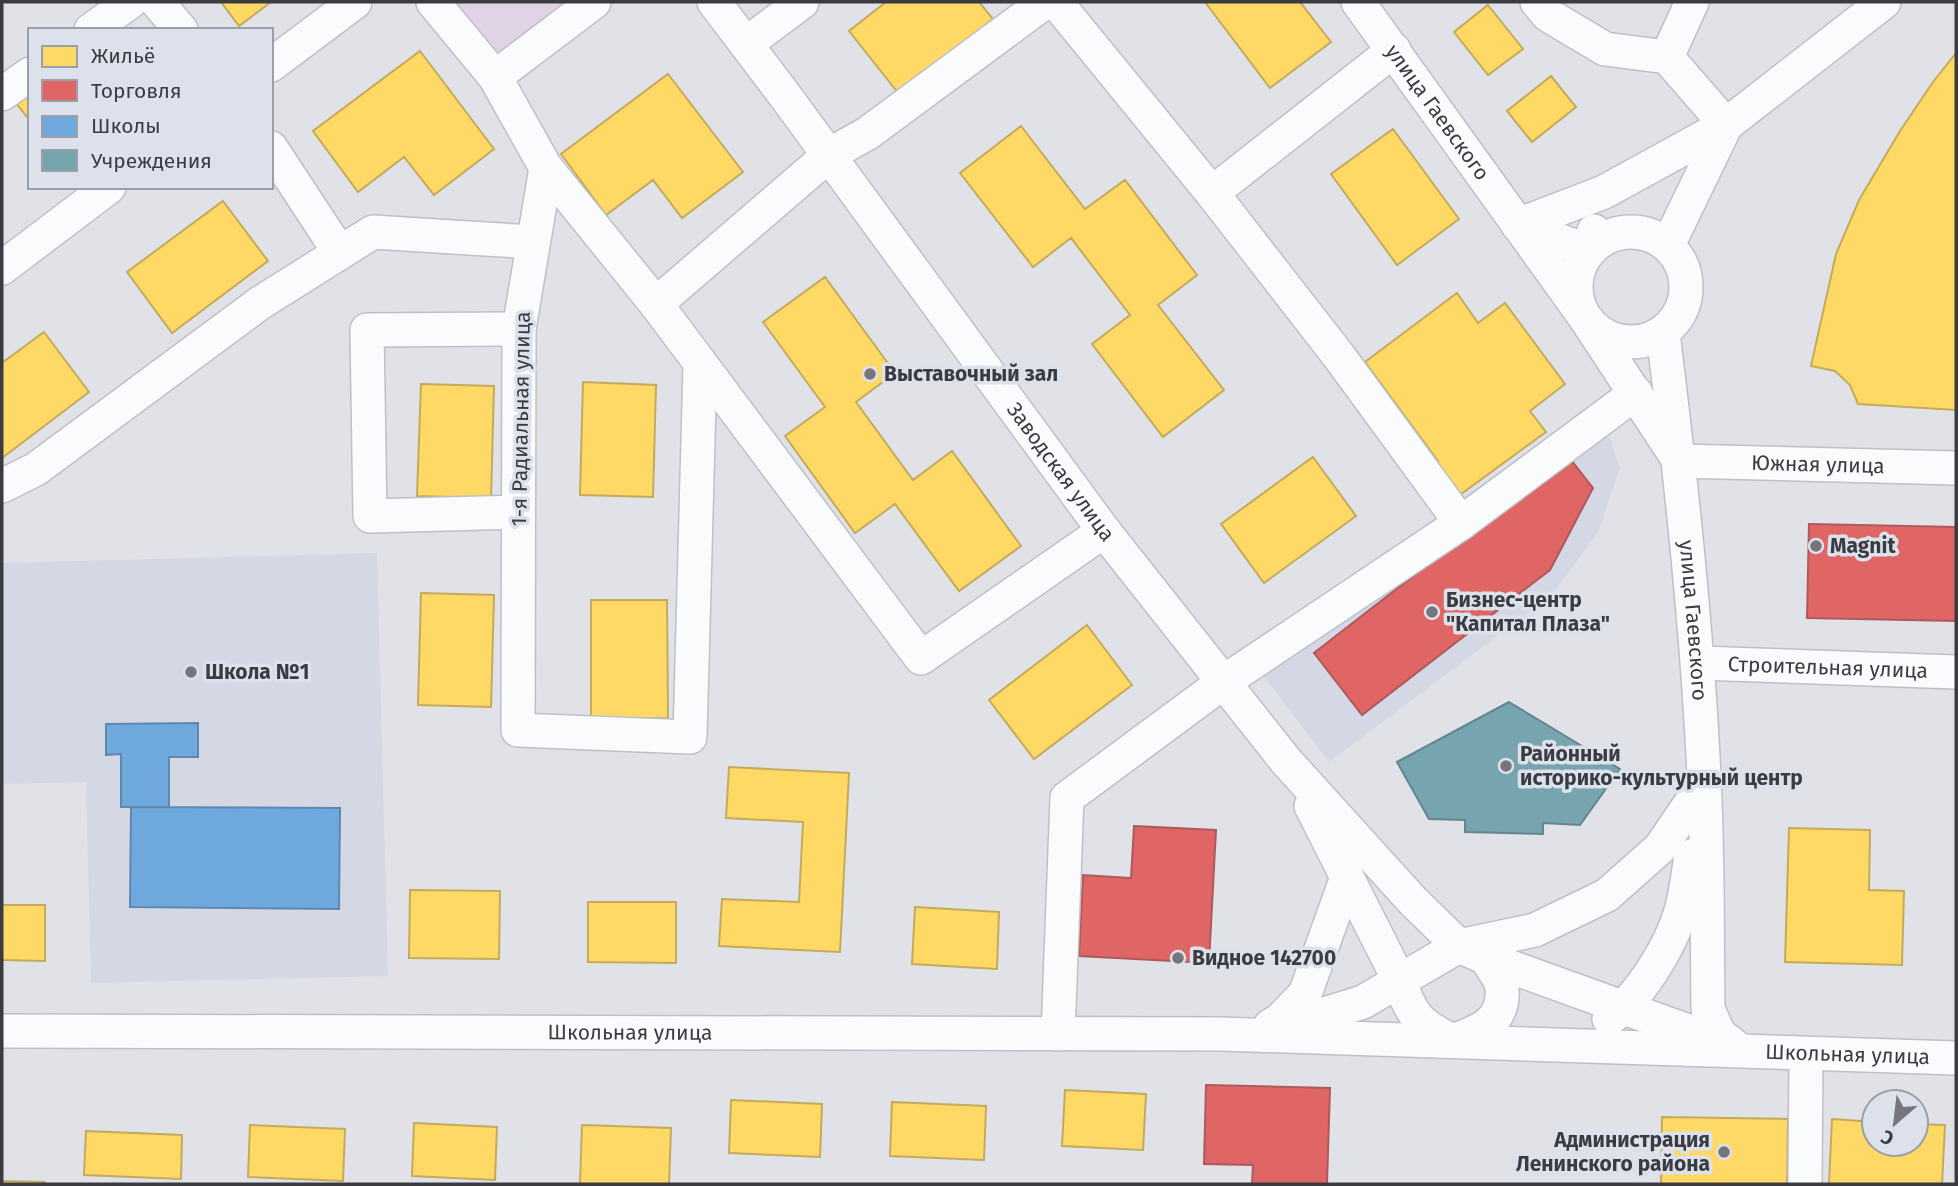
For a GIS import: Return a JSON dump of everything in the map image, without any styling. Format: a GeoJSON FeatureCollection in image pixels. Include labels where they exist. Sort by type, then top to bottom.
{"type":"FeatureCollection","features":[{"type":"Feature","properties":{"kind":"street"},"geometry":{"type":"LineString","coordinates":[[94,28],[130,2]]}},
{"type":"Feature","properties":{"kind":"street"},"geometry":{"type":"LineString","coordinates":[[158,2],[179,28]]}},
{"type":"Feature","properties":{"kind":"street"},"geometry":{"type":"LineString","coordinates":[[273,64],[355,2]]}},
{"type":"Feature","properties":{"kind":"street"},"geometry":{"type":"LineString","coordinates":[[433,2],[495,77],[546,168],[656,304],[921,658],[1104,531]]}},
{"type":"Feature","properties":{"kind":"street"},"geometry":{"type":"LineString","coordinates":[[495,77],[594,2]]}},
{"type":"Feature","properties":{"kind":"street","name":"Заводская улица"},"geometry":{"type":"LineString","coordinates":[[714,2],[1104,531],[1292,766]]}},
{"type":"Feature","properties":{"kind":"street"},"geometry":{"type":"LineString","coordinates":[[746,44],[802,2]]}},
{"type":"Feature","properties":{"kind":"street"},"geometry":{"type":"LineString","coordinates":[[656,304],[829,155],[868,133],[1045,2]]}},
{"type":"Feature","properties":{"kind":"street"},"geometry":{"type":"LineString","coordinates":[[1056,2],[1212,193],[1338,355],[1461,523]]}},
{"type":"Feature","properties":{"kind":"street","name":"улица Гаевского"},"geometry":{"type":"LineString","coordinates":[[1358,2],[1584,316],[1680,461]]}},
{"type":"Feature","properties":{"kind":"street"},"geometry":{"type":"LineString","coordinates":[[1536,2],[1548,15],[1605,49],[1667,57],[1726,125]]}},
{"type":"Feature","properties":{"kind":"street"},"geometry":{"type":"LineString","coordinates":[[1667,57],[1692,2]]}},
{"type":"Feature","properties":{"kind":"street"},"geometry":{"type":"LineString","coordinates":[[1518,225],[1604,192],[1726,125],[1884,2]]}},
{"type":"Feature","properties":{"kind":"street"},"geometry":{"type":"LineString","coordinates":[[1212,193],[1394,50]]}},
{"type":"Feature","properties":{"kind":"street"},"geometry":{"type":"LineString","coordinates":[[2,94],[28,75]]}},
{"type":"Feature","properties":{"kind":"street"},"geometry":{"type":"LineString","coordinates":[[1668,246],[1726,125]]}},
{"type":"Feature","properties":{"kind":"street"},"geometry":{"type":"LineString","coordinates":[[273,151],[340,253]]}},
{"type":"Feature","properties":{"kind":"street","name":"1-я Радиальная улица"},"geometry":{"type":"LineString","coordinates":[[546,168],[519,329],[518,730],[690,737],[700,366]]}},
{"type":"Feature","properties":{"kind":"street"},"geometry":{"type":"LineString","coordinates":[[2,268],[106,189]]}},
{"type":"Feature","properties":{"kind":"street"},"geometry":{"type":"LineString","coordinates":[[1588,251],[1602,240],[1620,233],[1644,233],[1668,246],[1681,262],[1687,286],[1683,308],[1671,326],[1663,333],[1636,343],[1599,332],[1584,316],[1576,292],[1579,268],[1588,251],[1604,192]]}},
{"type":"Feature","properties":{"kind":"street"},"geometry":{"type":"LineString","coordinates":[[1518,225],[1588,251]]}},
{"type":"Feature","properties":{"kind":"street"},"geometry":{"type":"LineString","coordinates":[[2,486],[36,469],[260,303],[373,232],[533,243]]}},
{"type":"Feature","properties":{"kind":"street"},"geometry":{"type":"LineString","coordinates":[[519,329],[367,330],[370,516],[519,512]]}},
{"type":"Feature","properties":{"kind":"street","name":"улица Гаевского"},"geometry":{"type":"LineString","coordinates":[[1663,333],[1680,461],[1698,663],[1704,782]]}},
{"type":"Feature","properties":{"kind":"street"},"geometry":{"type":"LineString","coordinates":[[1058,1034],[1067,798],[1225,681],[1461,523],[1636,393]]}},
{"type":"Feature","properties":{"kind":"street","name":"Южная улица"},"geometry":{"type":"LineString","coordinates":[[1680,461],[1956,468]]}},
{"type":"Feature","properties":{"kind":"street","name":"Строительная улица"},"geometry":{"type":"LineString","coordinates":[[1698,663],[1956,672]]}},
{"type":"Feature","properties":{"kind":"street"},"geometry":{"type":"LineString","coordinates":[[1292,766],[1412,900],[1472,952],[1502,986],[1499,1014],[1481,1031],[1453,1041],[1427,1028],[1409,1007],[1400,982],[1292,766]]}},
{"type":"Feature","properties":{"kind":"street"},"geometry":{"type":"LineString","coordinates":[[1258,1035],[1363,1002],[1400,982],[1415,969],[1535,930],[1607,895],[1660,848],[1704,782]]}},
{"type":"Feature","properties":{"kind":"street"},"geometry":{"type":"LineString","coordinates":[[1570,1046],[1625,1008],[1655,968],[1681,912],[1704,782]]}},
{"type":"Feature","properties":{"kind":"street"},"geometry":{"type":"LineString","coordinates":[[1704,782],[1708,1009],[1719,1034],[1739,1050]]}},
{"type":"Feature","properties":{"kind":"street"},"geometry":{"type":"LineString","coordinates":[[1258,1035],[1280,1020],[1305,994],[1347,877]]}},
{"type":"Feature","properties":{"kind":"street"},"geometry":{"type":"LineString","coordinates":[[1472,952],[1739,1050]]}},
{"type":"Feature","properties":{"kind":"street","name":"Школьная улица"},"geometry":{"type":"LineString","coordinates":[[2,1031],[1258,1035],[1956,1058]]}},
{"type":"Feature","properties":{"kind":"street"},"geometry":{"type":"LineString","coordinates":[[1805,1184],[1806,1054]]}},
{"type":"Feature","properties":{"kind":"shaded area"},"geometry":{"type":"Polygon","coordinates":[[[455,2],[568,2],[497,57],[455,2]]]}},
{"type":"Feature","properties":{"kind":"shaded area"},"geometry":{"type":"Polygon","coordinates":[[[1597,402],[1620,468],[1598,532],[1553,594],[1329,762],[1246,653],[1597,402]]]}},
{"type":"Feature","properties":{"kind":"shaded area","name":"Школа №1"},"geometry":{"type":"Polygon","coordinates":[[[377,553],[388,976],[91,983],[86,782],[2,784],[2,563],[377,553]]]}},
{"type":"Feature","properties":{"kind":"building: Жильё"},"geometry":{"type":"Polygon","coordinates":[[[221,2],[271,2],[239,26],[221,2]]]}},
{"type":"Feature","properties":{"kind":"building: Жильё"},"geometry":{"type":"Polygon","coordinates":[[[886,2],[979,2],[993,19],[899,94],[849,31],[886,2]]]}},
{"type":"Feature","properties":{"kind":"building: Жильё"},"geometry":{"type":"Polygon","coordinates":[[[1205,2],[1300,2],[1331,42],[1270,88],[1205,2]]]}},
{"type":"Feature","properties":{"kind":"building: Жильё"},"geometry":{"type":"Polygon","coordinates":[[[1488,5],[1523,49],[1488,75],[1454,32],[1488,5]]]}},
{"type":"Feature","properties":{"kind":"building: Жильё"},"geometry":{"type":"Polygon","coordinates":[[[420,51],[494,149],[434,195],[404,157],[358,192],[313,131],[420,51]]]}},
{"type":"Feature","properties":{"kind":"building: Жильё"},"geometry":{"type":"Polygon","coordinates":[[[1956,53],[1956,410],[1858,404],[1850,385],[1835,371],[1811,366],[1836,254],[1859,200],[1900,131],[1956,53]]]}},
{"type":"Feature","properties":{"kind":"building: Жильё"},"geometry":{"type":"Polygon","coordinates":[[[668,74],[743,172],[682,218],[653,180],[606,215],[561,154],[668,74]]]}},
{"type":"Feature","properties":{"kind":"building: Жильё"},"geometry":{"type":"Polygon","coordinates":[[[1551,76],[1576,107],[1532,142],[1507,111],[1551,76]]]}},
{"type":"Feature","properties":{"kind":"building: Жильё"},"geometry":{"type":"Polygon","coordinates":[[[28,88],[28,118],[13,99],[28,88]]]}},
{"type":"Feature","properties":{"kind":"building: Жильё"},"geometry":{"type":"Polygon","coordinates":[[[1021,126],[1085,209],[1125,180],[1197,275],[1158,305],[1224,390],[1163,437],[1092,344],[1130,315],[1071,238],[1033,267],[960,173],[1021,126]]]}},
{"type":"Feature","properties":{"kind":"building: Жильё"},"geometry":{"type":"Polygon","coordinates":[[[1393,129],[1459,219],[1397,265],[1331,174],[1393,129]]]}},
{"type":"Feature","properties":{"kind":"building: Жильё"},"geometry":{"type":"Polygon","coordinates":[[[223,201],[268,261],[172,333],[127,272],[223,201]]]}},
{"type":"Feature","properties":{"kind":"building: Жильё"},"geometry":{"type":"Polygon","coordinates":[[[825,277],[895,373],[856,402],[913,480],[952,451],[1021,546],[959,591],[895,504],[855,533],[785,436],[825,407],[763,322],[825,277]]]}},
{"type":"Feature","properties":{"kind":"building: Жильё"},"geometry":{"type":"Polygon","coordinates":[[[1457,293],[1478,323],[1505,303],[1565,384],[1530,411],[1546,432],[1457,497],[1433,465],[1438,461],[1365,362],[1457,293]]]}},
{"type":"Feature","properties":{"kind":"building: Жильё"},"geometry":{"type":"Polygon","coordinates":[[[44,332],[89,392],[2,458],[2,363],[44,332]]]}},
{"type":"Feature","properties":{"kind":"building: Жильё"},"geometry":{"type":"Polygon","coordinates":[[[583,382],[656,385],[653,497],[580,495],[583,382]]]}},
{"type":"Feature","properties":{"kind":"building: Жильё"},"geometry":{"type":"Polygon","coordinates":[[[421,384],[494,386],[491,498],[417,496],[421,384]]]}},
{"type":"Feature","properties":{"kind":"building: Жильё"},"geometry":{"type":"Polygon","coordinates":[[[1313,457],[1356,516],[1264,583],[1221,524],[1313,457]]]}},
{"type":"Feature","properties":{"kind":"building: Жильё"},"geometry":{"type":"Polygon","coordinates":[[[421,593],[494,595],[491,707],[418,705],[421,593]]]}},
{"type":"Feature","properties":{"kind":"building: Жильё"},"geometry":{"type":"Polygon","coordinates":[[[591,600],[667,600],[668,718],[591,719],[591,600]]]}},
{"type":"Feature","properties":{"kind":"building: Жильё"},"geometry":{"type":"Polygon","coordinates":[[[1087,625],[1132,685],[1034,759],[989,700],[1087,625]]]}},
{"type":"Feature","properties":{"kind":"building: Жильё"},"geometry":{"type":"Polygon","coordinates":[[[729,767],[849,773],[840,952],[719,946],[722,899],[799,902],[803,822],[726,818],[729,767]]]}},
{"type":"Feature","properties":{"kind":"building: Жильё"},"geometry":{"type":"Polygon","coordinates":[[[1789,828],[1870,830],[1869,890],[1904,891],[1902,965],[1785,962],[1789,828]]]}},
{"type":"Feature","properties":{"kind":"building: Жильё"},"geometry":{"type":"Polygon","coordinates":[[[410,890],[500,891],[499,959],[409,958],[410,890]]]}},
{"type":"Feature","properties":{"kind":"building: Жильё"},"geometry":{"type":"Polygon","coordinates":[[[588,902],[676,902],[676,963],[588,962],[588,902]]]}},
{"type":"Feature","properties":{"kind":"building: Жильё"},"geometry":{"type":"Polygon","coordinates":[[[2,905],[45,905],[45,961],[2,960],[2,905]]]}},
{"type":"Feature","properties":{"kind":"building: Жильё"},"geometry":{"type":"Polygon","coordinates":[[[915,907],[999,912],[997,969],[912,964],[915,907]]]}},
{"type":"Feature","properties":{"kind":"building: Жильё"},"geometry":{"type":"Polygon","coordinates":[[[1065,1090],[1146,1094],[1143,1150],[1062,1146],[1065,1090]]]}},
{"type":"Feature","properties":{"kind":"building: Жильё"},"geometry":{"type":"Polygon","coordinates":[[[731,1100],[822,1104],[820,1157],[729,1153],[731,1100]]]}},
{"type":"Feature","properties":{"kind":"building: Жильё"},"geometry":{"type":"Polygon","coordinates":[[[892,1102],[986,1106],[984,1160],[890,1156],[892,1102]]]}},
{"type":"Feature","properties":{"kind":"building: Жильё","name":"Администрация Ленинского района"},"geometry":{"type":"Polygon","coordinates":[[[1662,1117],[1788,1119],[1787,1184],[1661,1184],[1662,1117]]]}},
{"type":"Feature","properties":{"kind":"building: Жильё"},"geometry":{"type":"Polygon","coordinates":[[[1832,1119],[1860,1121],[1860,1158],[1930,1158],[1930,1124],[1945,1125],[1942,1184],[1829,1184],[1832,1119]]]}},
{"type":"Feature","properties":{"kind":"building: Жильё"},"geometry":{"type":"Polygon","coordinates":[[[414,1123],[497,1127],[495,1180],[412,1176],[414,1123]]]}},
{"type":"Feature","properties":{"kind":"building: Жильё"},"geometry":{"type":"Polygon","coordinates":[[[250,1125],[345,1129],[343,1181],[248,1177],[250,1125]]]}},
{"type":"Feature","properties":{"kind":"building: Жильё"},"geometry":{"type":"Polygon","coordinates":[[[582,1125],[671,1128],[669,1184],[580,1184],[582,1125]]]}},
{"type":"Feature","properties":{"kind":"building: Жильё"},"geometry":{"type":"Polygon","coordinates":[[[86,1131],[182,1135],[181,1179],[84,1175],[86,1131]]]}},
{"type":"Feature","properties":{"kind":"building: Жильё"},"geometry":{"type":"Polygon","coordinates":[[[2,1181],[45,1182],[45,1184],[2,1184],[2,1181]]]}},
{"type":"Feature","properties":{"kind":"building: Торговля","name":"Бизнес-центр \"Капитал Плаза\""},"geometry":{"type":"Polygon","coordinates":[[[1568,456],[1593,488],[1550,570],[1362,715],[1314,653],[1568,456]]]}},
{"type":"Feature","properties":{"kind":"building: Торговля"},"geometry":{"type":"Polygon","coordinates":[[[1809,524],[1956,527],[1956,621],[1807,618],[1809,524]]]}},
{"type":"Feature","properties":{"kind":"building: Торговля"},"geometry":{"type":"Polygon","coordinates":[[[1134,826],[1216,830],[1209,963],[1079,956],[1083,875],[1131,878],[1134,826]]]}},
{"type":"Feature","properties":{"kind":"building: Торговля"},"geometry":{"type":"Polygon","coordinates":[[[1206,1085],[1330,1088],[1327,1184],[1252,1184],[1253,1165],[1204,1164],[1206,1085]]]}},
{"type":"Feature","properties":{"kind":"building: Школы"},"geometry":{"type":"Polygon","coordinates":[[[198,723],[198,757],[169,757],[169,807],[121,807],[121,754],[106,755],[106,724],[198,723]]]}},
{"type":"Feature","properties":{"kind":"building: Школы"},"geometry":{"type":"Polygon","coordinates":[[[131,807],[340,808],[339,909],[130,907],[131,807]]]}},
{"type":"Feature","properties":{"kind":"building: Учреждения","name":"Районный историко-культурный центр"},"geometry":{"type":"Polygon","coordinates":[[[1509,702],[1620,769],[1580,825],[1543,823],[1543,834],[1465,832],[1465,820],[1429,819],[1397,762],[1509,702]]]}},
{"type":"Feature","properties":{"kind":"place","name":"Выставочный зал"},"geometry":{"type":"Point","coordinates":[870,374]}},
{"type":"Feature","properties":{"kind":"place","name":"Magnit"},"geometry":{"type":"Point","coordinates":[1816,546]}},
{"type":"Feature","properties":{"kind":"place","name":"Бизнес-центр \"Капитал Плаза\""},"geometry":{"type":"Point","coordinates":[1432,612]}},
{"type":"Feature","properties":{"kind":"place","name":"Школа №1"},"geometry":{"type":"Point","coordinates":[191,672]}},
{"type":"Feature","properties":{"kind":"place","name":"Районный историко-культурный центр"},"geometry":{"type":"Point","coordinates":[1506,766]}},
{"type":"Feature","properties":{"kind":"place","name":"Видное 142700"},"geometry":{"type":"Point","coordinates":[1178,958]}},
{"type":"Feature","properties":{"kind":"place","name":"Администрация Ленинского района"},"geometry":{"type":"Point","coordinates":[1724,1152]}}]}
